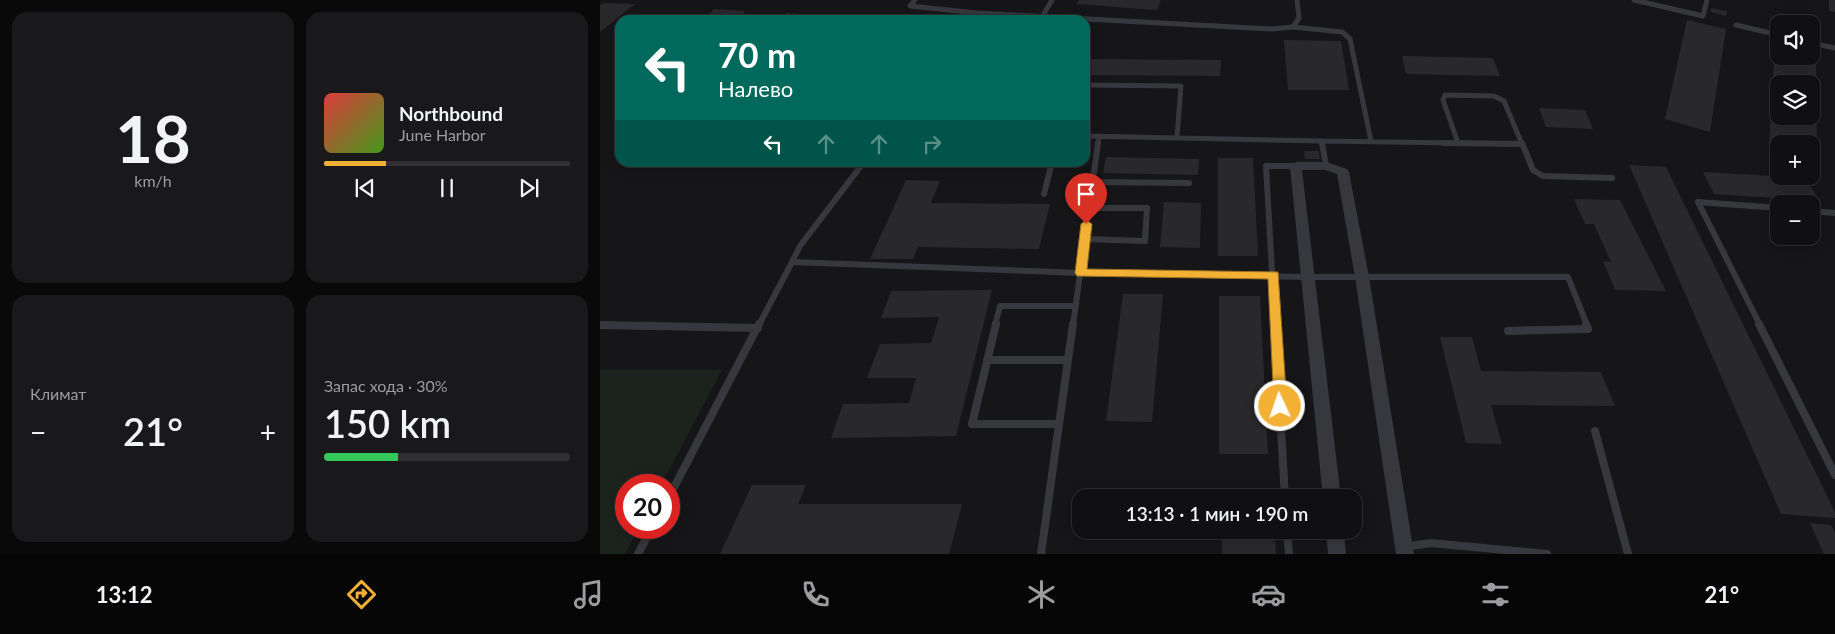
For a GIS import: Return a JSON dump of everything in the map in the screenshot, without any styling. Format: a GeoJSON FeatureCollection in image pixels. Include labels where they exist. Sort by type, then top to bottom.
{"type":"FeatureCollection","features":[{"type":"Feature","properties":{"kind":"street"},"geometry":{"type":"LineString","coordinates":[[1331,489],[1296,166],[1326,166],[1343,172],[1362,277],[1404,551]]}},
{"type":"Feature","properties":{"kind":"street"},"geometry":{"type":"LineString","coordinates":[[1336,539],[1338,554]]}},
{"type":"Feature","properties":{"kind":"lane"},"geometry":{"type":"LineString","coordinates":[[915,0],[910,6],[999,15]]}},
{"type":"Feature","properties":{"kind":"lane"},"geometry":{"type":"LineString","coordinates":[[1043,15],[1052,0]]}},
{"type":"Feature","properties":{"kind":"lane"},"geometry":{"type":"LineString","coordinates":[[1293,28],[1299,18],[1297,0]]}},
{"type":"Feature","properties":{"kind":"lane"},"geometry":{"type":"LineString","coordinates":[[1634,0],[1703,16],[1707,0]]}},
{"type":"Feature","properties":{"kind":"lane"},"geometry":{"type":"LineString","coordinates":[[1090,20],[1248,28],[1293,28],[1342,32],[1350,39],[1371,141]]}},
{"type":"Feature","properties":{"kind":"lane"},"geometry":{"type":"LineString","coordinates":[[1736,25],[1770,33]]}},
{"type":"Feature","properties":{"kind":"lane"},"geometry":{"type":"LineString","coordinates":[[1820,44],[1835,48]]}},
{"type":"Feature","properties":{"kind":"lane"},"geometry":{"type":"LineString","coordinates":[[1090,85],[1181,86],[1177,137]]}},
{"type":"Feature","properties":{"kind":"lane"},"geometry":{"type":"LineString","coordinates":[[1458,142],[1443,100],[1445,95],[1494,96],[1504,101],[1533,170],[1543,176],[1612,178]]}},
{"type":"Feature","properties":{"kind":"lane"},"geometry":{"type":"LineString","coordinates":[[1090,136],[1522,144]]}},
{"type":"Feature","properties":{"kind":"lane"},"geometry":{"type":"LineString","coordinates":[[1041,554],[1099,136]]}},
{"type":"Feature","properties":{"kind":"lane"},"geometry":{"type":"LineString","coordinates":[[1322,141],[1326,166]]}},
{"type":"Feature","properties":{"kind":"lane"},"geometry":{"type":"LineString","coordinates":[[1285,489],[1274,275],[1266,166],[1296,166]]}},
{"type":"Feature","properties":{"kind":"lane"},"geometry":{"type":"LineString","coordinates":[[680,475],[800,246],[860,167]]}},
{"type":"Feature","properties":{"kind":"lane"},"geometry":{"type":"LineString","coordinates":[[1044,194],[1051,167]]}},
{"type":"Feature","properties":{"kind":"lane"},"geometry":{"type":"LineString","coordinates":[[1093,182],[1189,183]]}},
{"type":"Feature","properties":{"kind":"lane"},"geometry":{"type":"LineString","coordinates":[[1770,207],[1698,202],[1835,475]]}},
{"type":"Feature","properties":{"kind":"lane"},"geometry":{"type":"LineString","coordinates":[[1084,240],[1145,241],[1148,208],[1089,208]]}},
{"type":"Feature","properties":{"kind":"lane"},"geometry":{"type":"LineString","coordinates":[[1820,212],[1835,213]]}},
{"type":"Feature","properties":{"kind":"lane"},"geometry":{"type":"LineString","coordinates":[[792,262],[1081,273],[1309,277],[1568,277],[1588,330],[1508,331]]}},
{"type":"Feature","properties":{"kind":"lane"},"geometry":{"type":"LineString","coordinates":[[1058,424],[972,424],[1000,306],[1076,306]]}},
{"type":"Feature","properties":{"kind":"lane"},"geometry":{"type":"LineString","coordinates":[[600,325],[758,328]]}},
{"type":"Feature","properties":{"kind":"lane"},"geometry":{"type":"LineString","coordinates":[[987,360],[1068,360]]}},
{"type":"Feature","properties":{"kind":"lane"},"geometry":{"type":"LineString","coordinates":[[1595,431],[1628,554]]}},
{"type":"Feature","properties":{"kind":"lane"},"geometry":{"type":"LineString","coordinates":[[638,554],[646,539]]}},
{"type":"Feature","properties":{"kind":"lane"},"geometry":{"type":"LineString","coordinates":[[1288,539],[1289,554]]}},
{"type":"Feature","properties":{"kind":"lane"},"geometry":{"type":"LineString","coordinates":[[1404,551],[1432,543],[1548,554]]}},
{"type":"Feature","properties":{"kind":"shaded area"},"geometry":{"type":"Polygon","coordinates":[[[600,370],[722,370],[667,474],[615,474],[615,539],[633,539],[625,554],[600,554],[600,370]]]}},
{"type":"Feature","properties":{"kind":"building"},"geometry":{"type":"Polygon","coordinates":[[[1079,0],[1161,0],[1157,10],[1076,4],[1079,0]]]}},
{"type":"Feature","properties":{"kind":"building"},"geometry":{"type":"Polygon","coordinates":[[[1829,0],[1835,0],[1835,12],[1829,11],[1829,0]]]}},
{"type":"Feature","properties":{"kind":"building"},"geometry":{"type":"Polygon","coordinates":[[[604,3],[635,4],[621,15],[615,15],[615,20],[600,32],[600,5],[604,3]]]}},
{"type":"Feature","properties":{"kind":"building"},"geometry":{"type":"Polygon","coordinates":[[[1711,8],[1727,11],[1726,16],[1711,12],[1711,8]]]}},
{"type":"Feature","properties":{"kind":"building"},"geometry":{"type":"Polygon","coordinates":[[[714,9],[746,11],[742,15],[707,15],[714,9]]]}},
{"type":"Feature","properties":{"kind":"building"},"geometry":{"type":"Polygon","coordinates":[[[786,13],[818,15],[784,15],[786,13]]]}},
{"type":"Feature","properties":{"kind":"building"},"geometry":{"type":"Polygon","coordinates":[[[1687,20],[1726,29],[1710,132],[1665,119],[1687,20]]]}},
{"type":"Feature","properties":{"kind":"building"},"geometry":{"type":"Polygon","coordinates":[[[1284,40],[1341,41],[1349,90],[1288,90],[1284,40]]]}},
{"type":"Feature","properties":{"kind":"building"},"geometry":{"type":"Polygon","coordinates":[[[1402,56],[1493,58],[1500,76],[1406,74],[1402,56]]]}},
{"type":"Feature","properties":{"kind":"building"},"geometry":{"type":"Polygon","coordinates":[[[1090,59],[1221,60],[1220,76],[1090,75],[1090,59]]]}},
{"type":"Feature","properties":{"kind":"building"},"geometry":{"type":"Polygon","coordinates":[[[1774,65],[1816,65],[1816,75],[1773,75],[1774,65]]]}},
{"type":"Feature","properties":{"kind":"building"},"geometry":{"type":"Polygon","coordinates":[[[1539,108],[1585,110],[1593,129],[1546,127],[1539,108]]]}},
{"type":"Feature","properties":{"kind":"building"},"geometry":{"type":"Polygon","coordinates":[[[1770,125],[1817,125],[1817,135],[1770,135],[1769,146],[1770,125]]]}},
{"type":"Feature","properties":{"kind":"building"},"geometry":{"type":"Polygon","coordinates":[[[1304,151],[1319,151],[1320,159],[1305,159],[1304,151]]]}},
{"type":"Feature","properties":{"kind":"building"},"geometry":{"type":"Polygon","coordinates":[[[1106,157],[1199,159],[1198,175],[1103,173],[1106,157]]]}},
{"type":"Feature","properties":{"kind":"building"},"geometry":{"type":"Polygon","coordinates":[[[1218,158],[1253,158],[1258,256],[1218,256],[1218,158]]]}},
{"type":"Feature","properties":{"kind":"building"},"geometry":{"type":"Polygon","coordinates":[[[1629,165],[1666,167],[1835,512],[1835,518],[1781,514],[1629,165]]]}},
{"type":"Feature","properties":{"kind":"building"},"geometry":{"type":"Polygon","coordinates":[[[1703,172],[1770,176],[1770,185],[1810,185],[1816,195],[1770,195],[1770,198],[1714,194],[1703,172]]]}},
{"type":"Feature","properties":{"kind":"building"},"geometry":{"type":"Polygon","coordinates":[[[906,180],[940,181],[931,203],[1050,204],[1039,249],[918,247],[913,259],[870,259],[906,180]]]}},
{"type":"Feature","properties":{"kind":"building"},"geometry":{"type":"Polygon","coordinates":[[[1574,199],[1620,200],[1666,291],[1615,290],[1603,261],[1611,262],[1594,224],[1585,224],[1574,199]]]}},
{"type":"Feature","properties":{"kind":"building"},"geometry":{"type":"Polygon","coordinates":[[[1164,202],[1201,203],[1200,248],[1160,247],[1164,202]]]}},
{"type":"Feature","properties":{"kind":"building"},"geometry":{"type":"Polygon","coordinates":[[[992,290],[956,436],[831,438],[843,404],[909,403],[916,378],[867,378],[880,344],[931,343],[939,317],[881,318],[891,291],[992,290]]]}},
{"type":"Feature","properties":{"kind":"building"},"geometry":{"type":"Polygon","coordinates":[[[1123,294],[1163,294],[1152,422],[1106,421],[1123,294]]]}},
{"type":"Feature","properties":{"kind":"building"},"geometry":{"type":"Polygon","coordinates":[[[1219,296],[1260,296],[1268,454],[1219,454],[1219,296]]]}},
{"type":"Feature","properties":{"kind":"building"},"geometry":{"type":"Polygon","coordinates":[[[1440,337],[1472,337],[1481,371],[1601,372],[1615,406],[1491,405],[1502,444],[1466,443],[1440,337]]]}},
{"type":"Feature","properties":{"kind":"building"},"geometry":{"type":"Polygon","coordinates":[[[752,485],[806,485],[798,504],[962,504],[949,554],[720,554],[752,485]]]}},
{"type":"Feature","properties":{"kind":"building"},"geometry":{"type":"Polygon","coordinates":[[[1810,523],[1831,525],[1835,533],[1835,554],[1824,554],[1810,523]]]}},
{"type":"Feature","properties":{"kind":"building"},"geometry":{"type":"Polygon","coordinates":[[[1222,539],[1275,539],[1276,554],[1222,554],[1222,539]]]}},
{"type":"Feature","properties":{"kind":"route"},"geometry":{"type":"LineString","coordinates":[[1086,224],[1081,273],[1274,275],[1280,406]]}}]}
